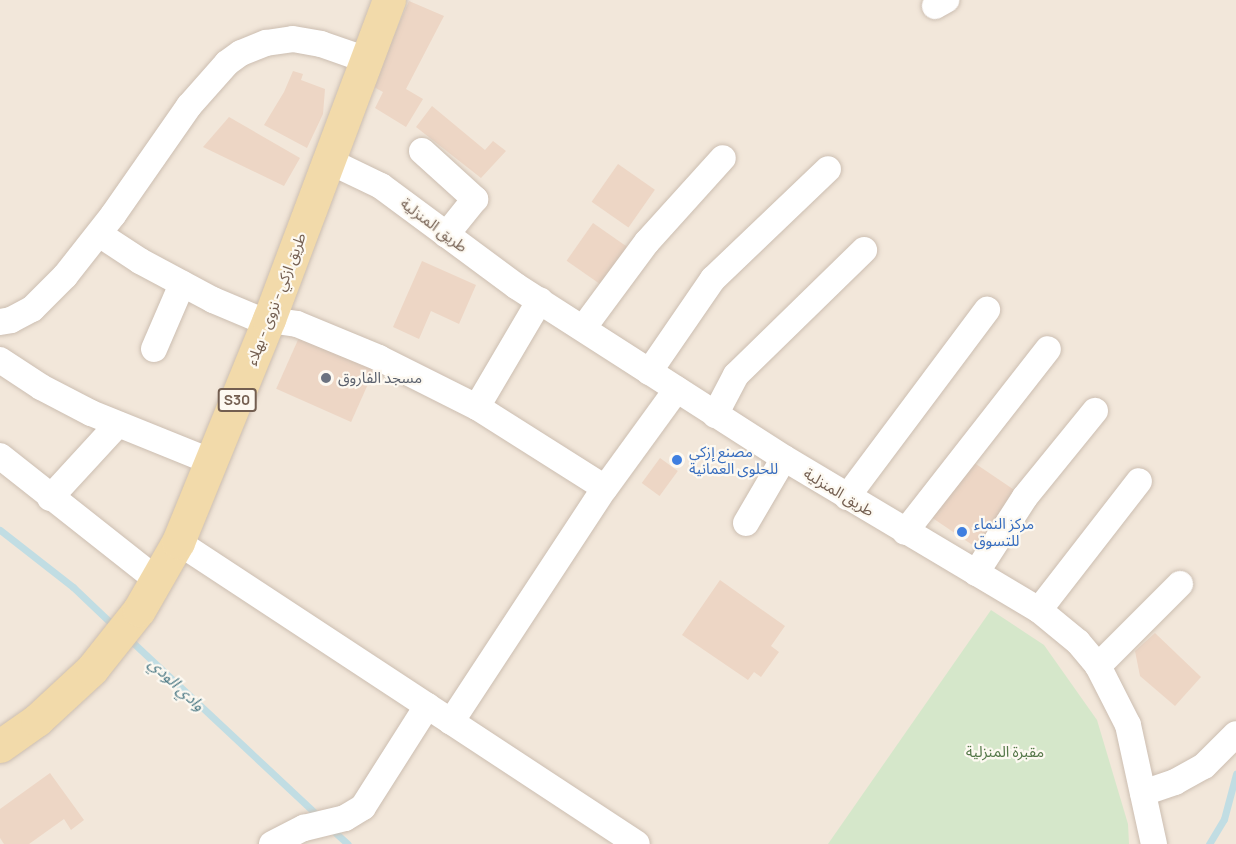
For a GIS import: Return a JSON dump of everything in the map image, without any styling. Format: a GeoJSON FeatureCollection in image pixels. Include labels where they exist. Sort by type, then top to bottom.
{"type":"FeatureCollection","features":[{"type":"Feature","properties":{"kind":"main road","name":"طريق ازكي - نزوى - بهلاء"},"geometry":{"type":"LineString","coordinates":[[0,746],[37,720],[92,669],[140,610],[178,542],[269,320],[389,0]]}},
{"type":"Feature","properties":{"kind":"street"},"geometry":{"type":"LineString","coordinates":[[0,322],[22,316],[42,301],[99,234],[189,106],[227,63],[241,53],[266,43],[293,39],[321,44],[367,60]]}},
{"type":"Feature","properties":{"kind":"street"},"geometry":{"type":"LineString","coordinates":[[422,151],[475,199],[446,235]]}},
{"type":"Feature","properties":{"kind":"street"},"geometry":{"type":"LineString","coordinates":[[584,327],[647,242],[723,158]]}},
{"type":"Feature","properties":{"kind":"street","name":"طريق المنزلية"},"geometry":{"type":"LineString","coordinates":[[329,161],[381,186],[446,235],[540,300],[715,415],[905,532],[1039,610],[1078,642],[1098,666],[1128,725],[1154,844]]}},
{"type":"Feature","properties":{"kind":"street"},"geometry":{"type":"LineString","coordinates":[[650,372],[713,279],[828,169]]}},
{"type":"Feature","properties":{"kind":"street"},"geometry":{"type":"LineString","coordinates":[[99,234],[182,284],[243,314],[269,320],[291,321],[369,354],[477,407],[605,488]]}},
{"type":"Feature","properties":{"kind":"street"},"geometry":{"type":"LineString","coordinates":[[715,415],[736,375],[864,250]]}},
{"type":"Feature","properties":{"kind":"street"},"geometry":{"type":"LineString","coordinates":[[154,349],[182,284]]}},
{"type":"Feature","properties":{"kind":"street"},"geometry":{"type":"LineString","coordinates":[[477,407],[540,300]]}},
{"type":"Feature","properties":{"kind":"street"},"geometry":{"type":"LineString","coordinates":[[847,497],[987,310]]}},
{"type":"Feature","properties":{"kind":"street"},"geometry":{"type":"LineString","coordinates":[[905,532],[1048,349]]}},
{"type":"Feature","properties":{"kind":"street"},"geometry":{"type":"LineString","coordinates":[[0,360],[58,396],[117,424],[212,462]]}},
{"type":"Feature","properties":{"kind":"street"},"geometry":{"type":"LineString","coordinates":[[451,722],[605,488],[677,388]]}},
{"type":"Feature","properties":{"kind":"street"},"geometry":{"type":"LineString","coordinates":[[976,573],[1025,497],[1095,411]]}},
{"type":"Feature","properties":{"kind":"street"},"geometry":{"type":"LineString","coordinates":[[50,498],[117,424]]}},
{"type":"Feature","properties":{"kind":"street"},"geometry":{"type":"LineString","coordinates":[[0,456],[50,498],[157,580]]}},
{"type":"Feature","properties":{"kind":"street"},"geometry":{"type":"LineString","coordinates":[[747,523],[784,458]]}},
{"type":"Feature","properties":{"kind":"street"},"geometry":{"type":"LineString","coordinates":[[1039,610],[1138,481]]}},
{"type":"Feature","properties":{"kind":"street"},"geometry":{"type":"LineString","coordinates":[[178,542],[637,844]]}},
{"type":"Feature","properties":{"kind":"street"},"geometry":{"type":"LineString","coordinates":[[1098,666],[1180,584]]}},
{"type":"Feature","properties":{"kind":"street"},"geometry":{"type":"LineString","coordinates":[[272,844],[304,828],[345,818],[363,807],[427,706]]}},
{"type":"Feature","properties":{"kind":"street"},"geometry":{"type":"LineString","coordinates":[[1143,793],[1197,771],[1216,756],[1236,734]]}},
{"type":"Feature","properties":{"kind":"shaded area"},"geometry":{"type":"Polygon","coordinates":[[[0,0],[1236,0],[1236,844],[0,844],[0,0]]]}},
{"type":"Feature","properties":{"kind":"green space","name":"مقبرة المنزلية"},"geometry":{"type":"Polygon","coordinates":[[[991,610],[1044,645],[1097,720],[1128,824],[1129,844],[828,844],[991,610]]]}},
{"type":"Feature","properties":{"kind":"building"},"geometry":{"type":"Polygon","coordinates":[[[409,1],[444,16],[406,89],[423,99],[406,127],[375,108],[383,92],[372,86],[409,1]]]}},
{"type":"Feature","properties":{"kind":"building"},"geometry":{"type":"Polygon","coordinates":[[[293,71],[303,74],[301,80],[325,89],[323,114],[307,148],[264,125],[284,92],[293,71]]]}},
{"type":"Feature","properties":{"kind":"building"},"geometry":{"type":"Polygon","coordinates":[[[432,106],[485,150],[493,141],[506,151],[481,178],[416,127],[432,106]]]}},
{"type":"Feature","properties":{"kind":"building"},"geometry":{"type":"Polygon","coordinates":[[[229,117],[300,158],[284,186],[203,147],[229,117]]]}},
{"type":"Feature","properties":{"kind":"building"},"geometry":{"type":"Polygon","coordinates":[[[618,164],[655,190],[628,227],[592,202],[618,164]]]}},
{"type":"Feature","properties":{"kind":"building"},"geometry":{"type":"Polygon","coordinates":[[[593,223],[630,249],[603,286],[567,261],[593,223]]]}},
{"type":"Feature","properties":{"kind":"building"},"geometry":{"type":"Polygon","coordinates":[[[422,261],[476,285],[459,324],[431,311],[419,339],[393,327],[422,261]]]}},
{"type":"Feature","properties":{"kind":"building","name":"مسجد الفاروق"},"geometry":{"type":"Polygon","coordinates":[[[301,333],[376,366],[351,422],[276,389],[301,333]]]}},
{"type":"Feature","properties":{"kind":"building"},"geometry":{"type":"Polygon","coordinates":[[[660,458],[678,471],[660,496],[642,483],[660,458]]]}},
{"type":"Feature","properties":{"kind":"building"},"geometry":{"type":"Polygon","coordinates":[[[970,460],[1018,492],[979,550],[931,517],[970,460]]]}},
{"type":"Feature","properties":{"kind":"building"},"geometry":{"type":"Polygon","coordinates":[[[720,580],[785,626],[771,646],[779,652],[761,677],[754,672],[748,680],[682,635],[720,580]]]}},
{"type":"Feature","properties":{"kind":"building"},"geometry":{"type":"Polygon","coordinates":[[[1155,633],[1201,677],[1175,706],[1140,676],[1135,651],[1155,633]]]}},
{"type":"Feature","properties":{"kind":"building"},"geometry":{"type":"Polygon","coordinates":[[[50,773],[84,820],[71,830],[64,819],[29,844],[4,844],[0,838],[0,809],[50,773]]]}},
{"type":"Feature","properties":{"kind":"waterway","name":"وادي الودي"},"geometry":{"type":"LineString","coordinates":[[0,530],[73,587],[115,627]]}},
{"type":"Feature","properties":{"kind":"waterway","name":"وادي الودي"},"geometry":{"type":"LineString","coordinates":[[128,638],[319,817]]}},
{"type":"Feature","properties":{"kind":"waterway"},"geometry":{"type":"LineString","coordinates":[[1209,844],[1224,819],[1236,774]]}},
{"type":"Feature","properties":{"kind":"waterway","name":"وادي الودي"},"geometry":{"type":"LineString","coordinates":[[329,827],[348,844]]}},
{"type":"Feature","properties":{"kind":"place","name":"مسجد الفاروق"},"geometry":{"type":"Point","coordinates":[326,378]}},
{"type":"Feature","properties":{"kind":"place","name":"مصنع إزكي للحلوى العمانية"},"geometry":{"type":"Point","coordinates":[677,460]}},
{"type":"Feature","properties":{"kind":"place","name":"مركز النماء للتسوق"},"geometry":{"type":"Point","coordinates":[962,532]}}]}
